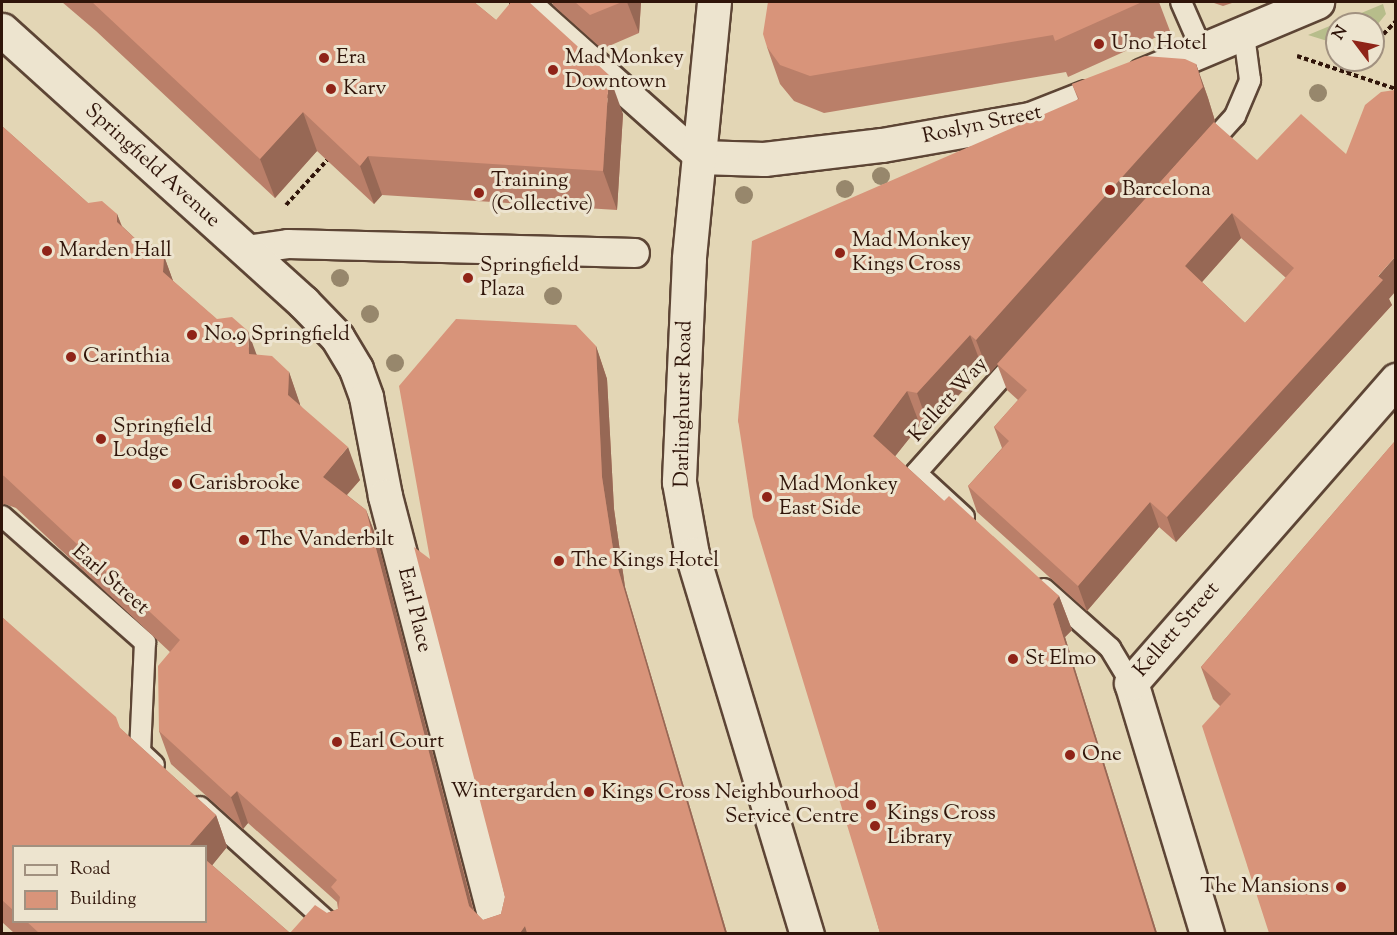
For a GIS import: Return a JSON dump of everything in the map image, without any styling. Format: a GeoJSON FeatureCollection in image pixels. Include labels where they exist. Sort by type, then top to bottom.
{"type":"FeatureCollection","features":[{"type":"Feature","properties":{"kind":"street"},"geometry":{"type":"LineString","coordinates":[[525,2],[699,157]]}},
{"type":"Feature","properties":{"kind":"street","name":"Darlinghurst Road"},"geometry":{"type":"LineString","coordinates":[[714,2],[699,157],[681,392],[679,482],[692,554],[807,933]]}},
{"type":"Feature","properties":{"kind":"street","name":"Roslyn Street"},"geometry":{"type":"LineString","coordinates":[[699,157],[800,156],[1030,119],[1203,52],[1317,2]]}},
{"type":"Feature","properties":{"kind":"street","name":"Springfield Avenue"},"geometry":{"type":"LineString","coordinates":[[2,30],[303,302]]}},
{"type":"Feature","properties":{"kind":"street"},"geometry":{"type":"LineString","coordinates":[[246,250],[288,244],[635,254]]}},
{"type":"Feature","properties":{"kind":"street","name":"Earl Place"},"geometry":{"type":"LineString","coordinates":[[303,302],[338,338],[366,397],[385,496],[500,933]]}},
{"type":"Feature","properties":{"kind":"street","name":"Kellett Street"},"geometry":{"type":"LineString","coordinates":[[1207,933],[1131,683],[1395,380]]}},
{"type":"Feature","properties":{"kind":"lane"},"geometry":{"type":"LineString","coordinates":[[1181,2],[1203,52]]}},
{"type":"Feature","properties":{"kind":"lane"},"geometry":{"type":"LineString","coordinates":[[1195,161],[1235,116],[1250,80],[1244,35]]}},
{"type":"Feature","properties":{"kind":"lane","name":"Kellett Way"},"geometry":{"type":"LineString","coordinates":[[978,529],[916,473],[1036,339]]}},
{"type":"Feature","properties":{"kind":"lane","name":"Earl Street"},"geometry":{"type":"LineString","coordinates":[[2,516],[145,642],[140,752],[166,776]]}},
{"type":"Feature","properties":{"kind":"lane"},"geometry":{"type":"LineString","coordinates":[[1031,576],[1110,648],[1131,683]]}},
{"type":"Feature","properties":{"kind":"lane"},"geometry":{"type":"LineString","coordinates":[[183,791],[341,933]]}},
{"type":"Feature","properties":{"kind":"path"},"geometry":{"type":"LineString","coordinates":[[1244,35],[1395,89]]}},
{"type":"Feature","properties":{"kind":"path"},"geometry":{"type":"LineString","coordinates":[[246,250],[336,150]]}},
{"type":"Feature","properties":{"kind":"green space"},"geometry":{"type":"Polygon","coordinates":[[[1383,4],[1386,14],[1385,12],[1364,12],[1383,4]]]}},
{"type":"Feature","properties":{"kind":"green space"},"geometry":{"type":"Polygon","coordinates":[[[1325,28],[1325,40],[1308,35],[1325,28]]]}},
{"type":"Feature","properties":{"kind":"building"},"geometry":{"type":"Polygon","coordinates":[[[92,2],[474,2],[496,20],[511,2],[529,2],[609,75],[603,171],[368,156],[360,166],[303,112],[260,159],[92,2]]]}},
{"type":"Feature","properties":{"kind":"building"},"geometry":{"type":"Polygon","coordinates":[[[575,2],[622,2],[590,15],[575,2]]]}},
{"type":"Feature","properties":{"kind":"building"},"geometry":{"type":"Polygon","coordinates":[[[768,2],[1142,2],[1055,41],[1053,35],[810,76],[780,65],[767,47],[763,34],[768,2]]]}},
{"type":"Feature","properties":{"kind":"building"},"geometry":{"type":"Polygon","coordinates":[[[1145,56],[1185,59],[1196,64],[1203,87],[976,340],[970,335],[917,393],[907,391],[873,436],[944,501],[949,496],[1059,596],[1053,604],[1155,933],[880,933],[753,517],[738,420],[752,241],[1079,99],[1072,84],[1145,56]]]}},
{"type":"Feature","properties":{"kind":"building"},"geometry":{"type":"Polygon","coordinates":[[[1395,90],[1395,257],[1378,276],[1383,280],[1167,517],[1150,502],[1078,586],[968,486],[1009,441],[994,427],[1027,390],[997,364],[1214,122],[1257,160],[1301,114],[1346,154],[1365,105],[1381,92],[1395,90]],[[1232,213],[1185,266],[1245,323],[1294,268],[1232,213]]]}},
{"type":"Feature","properties":{"kind":"building"},"geometry":{"type":"Polygon","coordinates":[[[2,126],[88,203],[102,201],[117,214],[117,222],[143,246],[151,244],[164,256],[163,272],[217,319],[232,317],[248,331],[249,354],[272,356],[289,372],[288,395],[348,447],[323,477],[366,510],[469,906],[483,920],[501,914],[505,897],[414,547],[430,559],[399,386],[456,319],[576,325],[596,346],[602,477],[614,555],[725,933],[527,933],[525,926],[520,933],[290,933],[315,905],[327,913],[338,909],[340,897],[331,887],[337,880],[237,791],[231,797],[159,731],[158,666],[180,640],[2,475],[2,126]]]}},
{"type":"Feature","properties":{"kind":"building"},"geometry":{"type":"Polygon","coordinates":[[[1395,441],[1395,933],[1269,933],[1202,726],[1231,694],[1201,667],[1395,441]]]}},
{"type":"Feature","properties":{"kind":"building"},"geometry":{"type":"Polygon","coordinates":[[[2,617],[116,717],[120,728],[216,815],[190,845],[12,845],[12,909],[2,900],[2,617]]]}},
{"type":"Feature","properties":{"kind":"building"},"geometry":{"type":"Polygon","coordinates":[[[207,861],[290,933],[39,933],[28,923],[207,923],[207,861]]]}},
{"type":"Feature","properties":{"kind":"place","name":"Uno Hotel"},"geometry":{"type":"Point","coordinates":[1099,44]}},
{"type":"Feature","properties":{"kind":"place","name":"Era"},"geometry":{"type":"Point","coordinates":[324,58]}},
{"type":"Feature","properties":{"kind":"place","name":"Mad Monkey Downtown"},"geometry":{"type":"Point","coordinates":[553,70]}},
{"type":"Feature","properties":{"kind":"place","name":"Karv"},"geometry":{"type":"Point","coordinates":[331,89]}},
{"type":"Feature","properties":{"kind":"place","name":"Barcelona"},"geometry":{"type":"Point","coordinates":[1110,190]}},
{"type":"Feature","properties":{"kind":"place","name":"Training (Collective)"},"geometry":{"type":"Point","coordinates":[479,193]}},
{"type":"Feature","properties":{"kind":"place","name":"Marden Hall"},"geometry":{"type":"Point","coordinates":[47,251]}},
{"type":"Feature","properties":{"kind":"place","name":"Mad Monkey Kings Cross"},"geometry":{"type":"Point","coordinates":[840,253]}},
{"type":"Feature","properties":{"kind":"place","name":"Springfield Plaza"},"geometry":{"type":"Point","coordinates":[468,278]}},
{"type":"Feature","properties":{"kind":"place","name":"No.9 Springfield"},"geometry":{"type":"Point","coordinates":[192,335]}},
{"type":"Feature","properties":{"kind":"place","name":"Carinthia"},"geometry":{"type":"Point","coordinates":[71,357]}},
{"type":"Feature","properties":{"kind":"place","name":"Springfield Lodge"},"geometry":{"type":"Point","coordinates":[101,439]}},
{"type":"Feature","properties":{"kind":"place","name":"Carisbrooke"},"geometry":{"type":"Point","coordinates":[177,484]}},
{"type":"Feature","properties":{"kind":"place","name":"Mad Monkey East Side"},"geometry":{"type":"Point","coordinates":[767,497]}},
{"type":"Feature","properties":{"kind":"place","name":"The Vanderbilt"},"geometry":{"type":"Point","coordinates":[244,540]}},
{"type":"Feature","properties":{"kind":"place","name":"The Kings Hotel"},"geometry":{"type":"Point","coordinates":[559,561]}},
{"type":"Feature","properties":{"kind":"place","name":"St Elmo"},"geometry":{"type":"Point","coordinates":[1013,659]}},
{"type":"Feature","properties":{"kind":"place","name":"Earl Court"},"geometry":{"type":"Point","coordinates":[337,742]}},
{"type":"Feature","properties":{"kind":"place","name":"One"},"geometry":{"type":"Point","coordinates":[1070,755]}},
{"type":"Feature","properties":{"kind":"place","name":"Wintergarden"},"geometry":{"type":"Point","coordinates":[589,792]}},
{"type":"Feature","properties":{"kind":"place","name":"Kings Cross Neighbourhood Service Centre"},"geometry":{"type":"Point","coordinates":[871,805]}},
{"type":"Feature","properties":{"kind":"place","name":"Kings Cross Library"},"geometry":{"type":"Point","coordinates":[875,826]}},
{"type":"Feature","properties":{"kind":"place","name":"The Mansions"},"geometry":{"type":"Point","coordinates":[1341,887]}}]}
